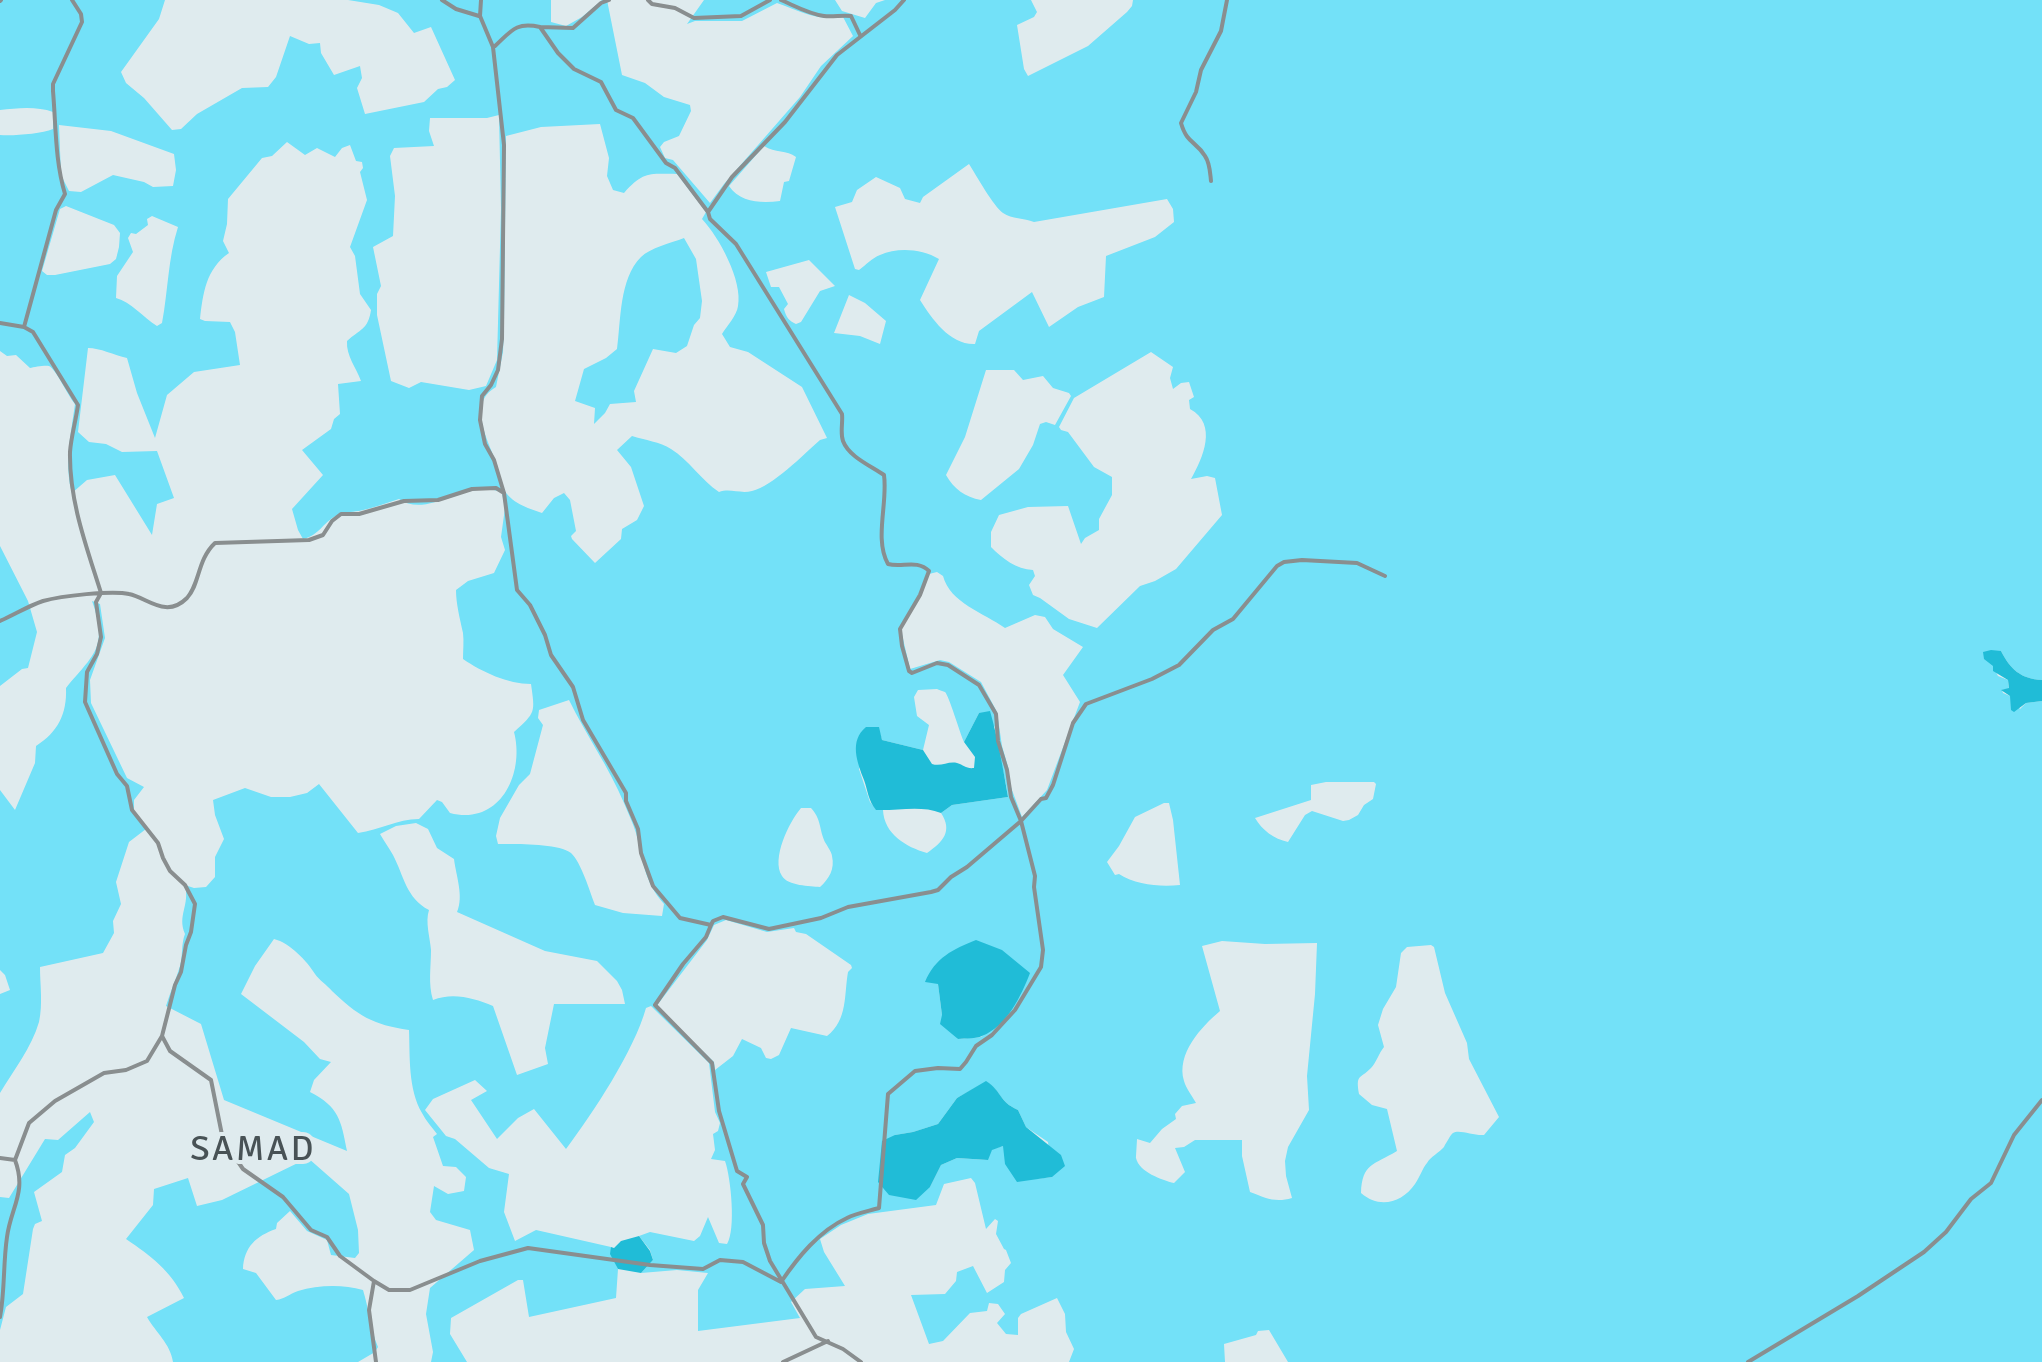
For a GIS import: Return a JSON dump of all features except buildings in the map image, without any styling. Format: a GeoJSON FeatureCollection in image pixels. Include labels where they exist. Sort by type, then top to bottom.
{"type":"FeatureCollection","features":[{"type":"Feature","properties":{"kind":"street"},"geometry":{"type":"LineString","coordinates":[[24,328],[56,210],[64,194],[58,169],[53,84],[82,22],[72,0]]}},
{"type":"Feature","properties":{"kind":"street"},"geometry":{"type":"LineString","coordinates":[[442,0],[480,16]]}},
{"type":"Feature","properties":{"kind":"street"},"geometry":{"type":"LineString","coordinates":[[480,0],[480,16],[493,47],[504,145],[502,338],[498,370],[482,396],[480,420],[504,493],[517,590],[530,605],[551,655],[573,687],[583,720],[626,793],[653,886],[680,918],[711,926]]}},
{"type":"Feature","properties":{"kind":"street"},"geometry":{"type":"LineString","coordinates":[[493,47],[525,24],[573,28],[609,0]]}},
{"type":"Feature","properties":{"kind":"street"},"geometry":{"type":"LineString","coordinates":[[648,0],[694,18],[741,16],[770,0]]}},
{"type":"Feature","properties":{"kind":"street"},"geometry":{"type":"LineString","coordinates":[[781,0],[814,14],[851,16],[860,35]]}},
{"type":"Feature","properties":{"kind":"street"},"geometry":{"type":"LineString","coordinates":[[708,212],[732,177],[785,122],[837,55],[904,0]]}},
{"type":"Feature","properties":{"kind":"street"},"geometry":{"type":"LineString","coordinates":[[1211,181],[1208,161],[1187,138],[1181,122],[1221,31],[1227,0]]}},
{"type":"Feature","properties":{"kind":"street"},"geometry":{"type":"LineString","coordinates":[[540,27],[574,69],[601,82],[616,110],[633,118],[710,218],[736,244],[842,414],[844,444],[853,455],[884,475],[884,558],[888,564],[910,564],[929,571],[900,629],[910,670],[912,673],[937,663],[948,664],[979,685],[996,714],[1011,797],[1035,876],[1043,950],[1040,967],[1014,1010],[992,1035],[976,1046],[960,1069],[915,1071],[888,1094],[879,1208],[847,1217],[824,1233],[797,1258],[780,1282]]}},
{"type":"Feature","properties":{"kind":"street"},"geometry":{"type":"LineString","coordinates":[[0,324],[24,328],[39,338],[78,405],[70,450],[78,522],[101,593],[96,602],[101,637],[88,672],[85,702],[126,786],[132,810],[158,843],[170,871],[186,884],[195,904],[182,972],[162,1036],[147,1061],[104,1074],[55,1102],[29,1123],[15,1160],[21,1188],[7,1236],[0,1317]]}},
{"type":"Feature","properties":{"kind":"street"},"geometry":{"type":"LineString","coordinates":[[0,621],[44,601],[101,593],[130,594],[157,607],[172,605],[190,594],[205,552],[215,543],[310,540],[323,534],[341,514],[360,514],[404,501],[438,500],[472,489],[496,488],[504,493]]}},
{"type":"Feature","properties":{"kind":"street"},"geometry":{"type":"LineString","coordinates":[[861,1362],[816,1337],[780,1282],[764,1243],[763,1225],[742,1184],[747,1177],[736,1171],[719,1111],[712,1063],[655,1006],[706,936],[712,921],[723,917],[769,929],[821,918],[848,907],[938,890],[1046,798],[1074,723],[1086,704],[1178,665],[1207,635],[1234,619],[1277,566],[1302,560],[1357,563],[1384,576]]}},
{"type":"Feature","properties":{"kind":"street"},"geometry":{"type":"LineString","coordinates":[[162,1036],[170,1052],[211,1080],[223,1140],[243,1169],[283,1197],[311,1230],[327,1237],[340,1256],[390,1290],[410,1290],[480,1261],[528,1248],[650,1265],[702,1268],[720,1260],[743,1262],[780,1282]]}},
{"type":"Feature","properties":{"kind":"street"},"geometry":{"type":"LineString","coordinates":[[1748,1362],[1924,1252],[1946,1232],[1970,1199],[1991,1183],[2014,1134],[2042,1100]]}},
{"type":"Feature","properties":{"kind":"street"},"geometry":{"type":"LineString","coordinates":[[0,1158],[15,1160]]}},
{"type":"Feature","properties":{"kind":"street"},"geometry":{"type":"LineString","coordinates":[[374,1281],[369,1310],[376,1362]]}},
{"type":"Feature","properties":{"kind":"street"},"geometry":{"type":"LineString","coordinates":[[783,1362],[828,1341]]}},
{"type":"Feature","properties":{"kind":"shaded area"},"geometry":{"type":"Polygon","coordinates":[[[0,0],[165,0],[159,19],[121,72],[126,83],[172,130],[181,129],[197,114],[242,88],[268,87],[276,77],[290,36],[309,44],[320,43],[321,53],[334,75],[360,66],[362,78],[357,88],[365,114],[424,102],[455,80],[431,27],[414,33],[398,13],[348,0],[551,0],[551,22],[566,26],[607,0],[622,75],[645,83],[664,97],[690,105],[679,136],[660,147],[665,158],[673,160],[710,203],[800,97],[821,66],[853,36],[843,17],[817,17],[777,3],[742,21],[687,24],[704,0],[835,0],[842,11],[865,18],[876,3],[885,0],[1031,0],[1037,12],[1017,25],[1028,76],[1088,46],[1127,12],[1133,0],[2042,0],[2042,680],[2017,672],[2001,651],[1993,666],[1998,676],[2008,680],[2009,689],[2002,690],[2003,693],[2020,709],[2026,703],[2042,701],[2042,1362],[1288,1362],[1269,1330],[1224,1344],[1225,1362],[1069,1362],[1074,1349],[1057,1298],[1021,1314],[1018,1335],[1006,1334],[997,1323],[1005,1314],[998,1304],[989,1303],[987,1311],[970,1313],[943,1341],[929,1344],[911,1295],[945,1294],[956,1281],[957,1272],[973,1266],[987,1293],[1004,1282],[1005,1270],[1011,1263],[996,1234],[998,1221],[995,1219],[986,1229],[971,1178],[944,1184],[936,1205],[868,1214],[820,1239],[845,1286],[805,1289],[791,1302],[800,1318],[698,1331],[698,1290],[708,1273],[641,1273],[653,1260],[639,1236],[650,1232],[694,1241],[708,1217],[719,1243],[727,1244],[732,1216],[729,1179],[725,1161],[711,1159],[715,1150],[713,1134],[720,1123],[709,1063],[651,1006],[646,1008],[612,1081],[566,1149],[534,1109],[518,1118],[497,1139],[471,1100],[487,1091],[475,1080],[433,1099],[425,1110],[446,1136],[489,1168],[509,1174],[504,1212],[515,1241],[536,1230],[611,1247],[618,1269],[616,1298],[529,1317],[523,1280],[518,1280],[451,1318],[450,1334],[467,1362],[431,1362],[433,1352],[426,1314],[430,1288],[474,1250],[470,1230],[436,1220],[430,1212],[434,1186],[448,1194],[464,1191],[466,1177],[456,1167],[443,1166],[433,1137],[437,1134],[417,1104],[409,1030],[375,1022],[358,1013],[298,953],[280,941],[274,939],[255,966],[241,994],[320,1059],[331,1062],[314,1080],[310,1092],[327,1103],[337,1116],[347,1151],[224,1100],[201,1024],[166,1006],[181,962],[185,885],[206,887],[215,877],[215,857],[224,839],[213,800],[245,788],[271,797],[290,797],[307,793],[319,784],[358,833],[419,819],[437,800],[450,813],[483,812],[505,793],[516,764],[514,732],[532,711],[531,684],[496,676],[463,659],[456,590],[468,581],[494,573],[505,550],[501,537],[505,508],[502,493],[477,490],[423,505],[399,499],[339,515],[303,539],[292,509],[323,475],[302,450],[331,429],[340,414],[338,384],[361,381],[347,341],[366,325],[371,310],[360,294],[355,256],[350,247],[367,200],[360,172],[362,162],[356,161],[350,145],[335,157],[317,148],[305,155],[287,142],[272,156],[262,158],[228,199],[223,241],[229,253],[215,266],[204,291],[200,319],[230,322],[240,365],[194,372],[167,395],[155,438],[127,358],[88,348],[78,432],[89,442],[106,444],[122,452],[157,451],[174,498],[157,504],[152,535],[115,475],[87,480],[72,493],[68,460],[75,404],[49,366],[30,368],[16,355],[7,356],[0,351],[0,135],[53,129],[53,112],[34,108],[0,110],[0,0]],[[499,115],[430,118],[434,146],[394,148],[390,156],[395,196],[393,236],[373,247],[381,286],[377,315],[391,381],[409,388],[421,382],[469,390],[486,386],[497,360],[499,115]],[[600,124],[541,127],[506,136],[503,352],[496,387],[487,394],[481,413],[503,488],[515,501],[542,513],[554,498],[564,493],[570,500],[576,531],[572,539],[595,563],[621,539],[622,529],[637,520],[644,506],[631,467],[617,450],[632,436],[671,449],[719,492],[760,488],[827,438],[802,387],[748,352],[730,347],[722,334],[736,313],[739,296],[728,260],[702,219],[706,212],[677,174],[648,175],[624,193],[613,190],[607,176],[609,158],[600,124]],[[59,125],[61,175],[69,191],[81,192],[113,175],[153,187],[173,186],[174,154],[111,131],[59,125]],[[764,146],[729,186],[745,199],[780,201],[796,157],[764,146]],[[969,164],[920,203],[905,199],[900,188],[876,177],[857,190],[852,202],[835,207],[855,269],[877,256],[902,250],[939,259],[920,300],[943,330],[966,343],[975,344],[979,331],[1032,292],[1049,327],[1078,307],[1104,297],[1106,256],[1155,237],[1174,222],[1167,199],[1034,222],[1010,216],[995,204],[969,164]],[[66,206],[60,209],[42,271],[47,275],[110,264],[116,259],[120,233],[114,225],[66,206]],[[152,216],[147,219],[148,225],[136,234],[131,233],[128,238],[133,252],[117,276],[116,298],[157,326],[162,323],[178,227],[152,216]],[[809,260],[766,272],[771,287],[779,287],[788,304],[786,314],[796,324],[820,291],[835,286],[809,260]],[[849,295],[834,333],[860,336],[880,344],[886,321],[849,295]],[[1151,352],[1074,398],[1061,430],[1068,432],[1094,467],[1112,477],[1112,495],[1099,519],[1099,530],[1081,544],[1068,506],[1028,507],[999,515],[991,532],[991,547],[1010,563],[1033,570],[1035,576],[1029,585],[1033,595],[1069,619],[1097,628],[1140,586],[1176,569],[1222,515],[1215,478],[1191,479],[1203,452],[1206,432],[1199,415],[1190,409],[1189,400],[1194,397],[1189,382],[1173,389],[1173,367],[1151,352]],[[986,370],[965,437],[946,475],[953,484],[981,500],[1019,469],[1040,424],[1055,425],[1071,396],[1069,393],[1053,388],[1043,376],[1023,380],[1014,370],[986,370]],[[937,572],[929,574],[901,630],[910,669],[940,660],[981,682],[997,712],[1009,782],[1022,817],[1047,790],[1080,702],[1063,675],[1083,647],[1053,629],[1045,617],[1035,615],[1005,628],[960,600],[937,572]],[[918,690],[914,697],[917,716],[929,725],[923,750],[882,740],[878,727],[859,769],[870,802],[883,810],[892,833],[927,853],[944,836],[946,825],[941,813],[952,805],[1008,797],[995,727],[979,713],[964,742],[945,692],[918,690]],[[569,700],[539,710],[538,718],[543,725],[530,774],[500,818],[498,844],[565,850],[578,863],[595,905],[623,913],[662,916],[664,904],[648,878],[624,803],[569,700]],[[1376,784],[1311,785],[1311,800],[1255,818],[1269,833],[1288,842],[1305,815],[1312,811],[1343,821],[1358,815],[1373,799],[1376,784]],[[1169,803],[1135,817],[1107,862],[1115,875],[1148,884],[1180,885],[1169,803]],[[801,808],[783,841],[779,860],[782,876],[794,884],[820,887],[833,861],[811,808],[801,808]],[[416,823],[380,834],[410,893],[429,910],[433,1000],[463,997],[493,1006],[517,1075],[548,1064],[545,1048],[554,1004],[625,1004],[617,981],[597,961],[545,951],[457,912],[460,893],[454,859],[437,848],[428,829],[416,823]],[[726,920],[714,925],[658,1004],[714,1062],[715,1070],[733,1056],[742,1039],[761,1048],[766,1058],[771,1059],[779,1055],[791,1028],[827,1036],[842,1015],[848,972],[852,968],[794,928],[767,932],[726,920]],[[1222,941],[1202,946],[1220,1011],[1187,1051],[1182,1071],[1196,1103],[1182,1106],[1175,1114],[1176,1119],[1150,1143],[1137,1139],[1138,1163],[1152,1175],[1174,1183],[1185,1172],[1175,1148],[1195,1140],[1242,1140],[1250,1192],[1275,1200],[1292,1198],[1285,1161],[1288,1147],[1309,1110],[1307,1076],[1317,943],[1222,941]],[[1407,947],[1401,953],[1396,987],[1378,1025],[1384,1047],[1373,1066],[1359,1078],[1359,1094],[1372,1105],[1387,1109],[1397,1151],[1367,1170],[1361,1193],[1375,1201],[1390,1202],[1410,1190],[1453,1133],[1484,1135],[1499,1117],[1469,1059],[1467,1043],[1445,993],[1434,947],[1407,947]],[[938,984],[942,1015],[958,1039],[981,1037],[1000,1024],[938,984]],[[986,1082],[957,1098],[938,1124],[895,1135],[930,1187],[941,1165],[957,1158],[987,1160],[992,1149],[1003,1146],[1035,1179],[1052,1177],[1048,1142],[1026,1127],[1018,1110],[986,1082]]]}},
{"type":"Feature","properties":{"kind":"shaded area"},"geometry":{"type":"Polygon","coordinates":[[[684,238],[696,259],[702,301],[700,318],[687,346],[676,353],[653,349],[634,391],[636,402],[610,404],[594,424],[595,408],[575,401],[584,369],[617,349],[622,301],[634,266],[655,248],[684,238]]]}},
{"type":"Feature","properties":{"kind":"shaded area"},"geometry":{"type":"Polygon","coordinates":[[[0,546],[28,601],[37,632],[28,668],[0,686],[0,546]]]}},
{"type":"Feature","properties":{"kind":"shaded area"},"geometry":{"type":"Polygon","coordinates":[[[92,601],[100,604],[105,638],[90,680],[91,703],[127,778],[144,787],[131,811],[146,829],[129,842],[116,882],[121,904],[113,921],[114,933],[103,953],[40,967],[39,1022],[0,1093],[0,994],[10,990],[0,970],[0,790],[15,810],[35,763],[36,746],[55,728],[63,714],[66,688],[96,650],[99,630],[92,601]]]}},
{"type":"Feature","properties":{"kind":"shaded area"},"geometry":{"type":"Polygon","coordinates":[[[2001,651],[2022,675],[2042,680],[2042,701],[2011,710],[2010,696],[2001,690],[2009,688],[2008,680],[1993,671],[1984,659],[1983,652],[2001,651]]]}},
{"type":"Feature","properties":{"kind":"shaded area"},"geometry":{"type":"Polygon","coordinates":[[[990,711],[1008,797],[952,805],[941,813],[876,810],[856,752],[866,727],[879,727],[882,740],[923,750],[932,764],[954,763],[974,768],[975,757],[964,742],[979,713],[990,711]]]}},
{"type":"Feature","properties":{"kind":"shaded area"},"geometry":{"type":"Polygon","coordinates":[[[976,940],[1002,950],[1030,973],[999,1025],[980,1037],[958,1039],[940,1024],[938,984],[925,982],[946,955],[976,940]]]}},
{"type":"Feature","properties":{"kind":"shaded area"},"geometry":{"type":"Polygon","coordinates":[[[986,1081],[1018,1110],[1026,1127],[1061,1155],[1065,1166],[1052,1177],[1017,1182],[1005,1164],[1003,1146],[992,1150],[988,1160],[957,1158],[941,1165],[930,1187],[916,1200],[889,1195],[878,1182],[882,1141],[938,1124],[957,1098],[986,1081]]]}},
{"type":"Feature","properties":{"kind":"shaded area"},"geometry":{"type":"Polygon","coordinates":[[[90,1112],[94,1122],[65,1155],[62,1172],[34,1192],[42,1221],[33,1229],[23,1294],[6,1307],[0,1330],[0,1197],[9,1198],[45,1139],[58,1140],[90,1112]]]}},
{"type":"Feature","properties":{"kind":"shaded area"},"geometry":{"type":"Polygon","coordinates":[[[308,1158],[349,1194],[359,1253],[355,1258],[331,1255],[327,1240],[307,1231],[290,1211],[276,1229],[252,1243],[243,1269],[256,1273],[276,1300],[322,1286],[363,1290],[378,1347],[375,1352],[358,1362],[173,1362],[147,1317],[184,1298],[160,1265],[126,1239],[153,1205],[154,1189],[188,1178],[197,1206],[222,1200],[308,1158]]]}},
{"type":"Feature","properties":{"kind":"shaded area"},"geometry":{"type":"Polygon","coordinates":[[[639,1236],[653,1260],[641,1273],[618,1269],[610,1254],[611,1247],[639,1236]]]}},
{"type":"Feature","properties":{"kind":"district","name":"SAMAD"},"geometry":{"type":"Point","coordinates":[253,1151]}}]}
